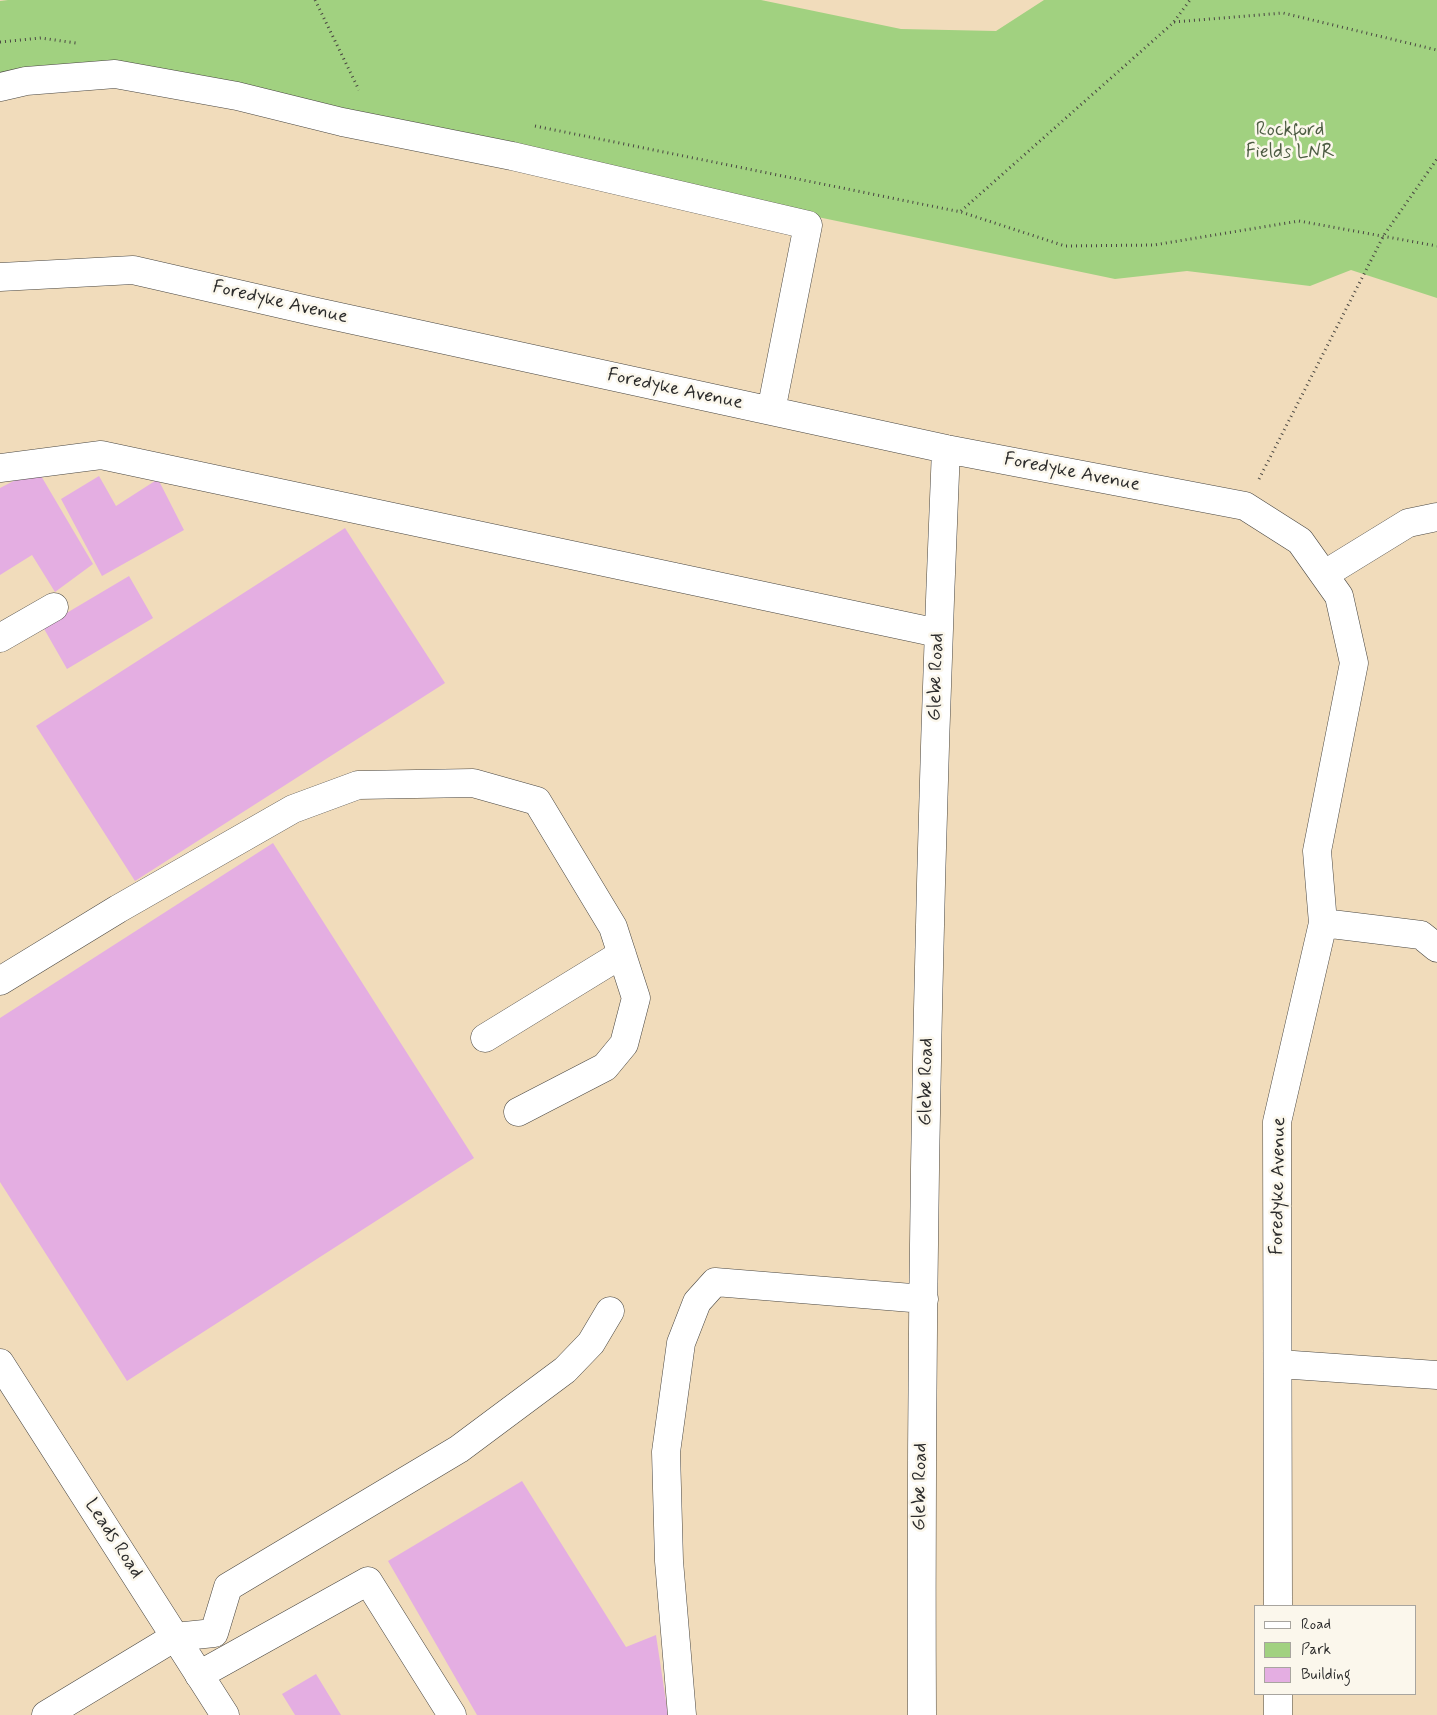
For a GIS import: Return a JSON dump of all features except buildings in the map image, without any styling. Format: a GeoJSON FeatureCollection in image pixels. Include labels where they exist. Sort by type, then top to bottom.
{"type":"FeatureCollection","features":[{"type":"Feature","properties":{"kind":"street"},"geometry":{"type":"LineString","coordinates":[[0,87],[26,82],[115,74],[238,96],[808,225],[771,411]]}},
{"type":"Feature","properties":{"kind":"street","name":"Foredyke Avenue"},"geometry":{"type":"LineString","coordinates":[[0,277],[133,270],[312,311],[946,449],[1245,506],[1300,541],[1339,596],[1354,662],[1317,850],[1323,923],[1277,1122],[1278,1605]]}},
{"type":"Feature","properties":{"kind":"street","name":"Glebe Road"},"geometry":{"type":"LineString","coordinates":[[922,1715],[924,1298],[938,633],[946,449]]}},
{"type":"Feature","properties":{"kind":"street"},"geometry":{"type":"LineString","coordinates":[[0,468],[101,455],[938,633]]}},
{"type":"Feature","properties":{"kind":"street"},"geometry":{"type":"LineString","coordinates":[[1325,574],[1408,523],[1437,516]]}},
{"type":"Feature","properties":{"kind":"street"},"geometry":{"type":"LineString","coordinates":[[0,638],[54,607]]}},
{"type":"Feature","properties":{"kind":"street"},"geometry":{"type":"LineString","coordinates":[[0,981],[118,909],[293,809],[358,785],[473,783],[538,801],[613,927],[636,998],[624,1044],[605,1067],[518,1112]]}},
{"type":"Feature","properties":{"kind":"street"},"geometry":{"type":"LineString","coordinates":[[1323,923],[1421,935],[1437,948]]}},
{"type":"Feature","properties":{"kind":"street"},"geometry":{"type":"LineString","coordinates":[[485,1038],[622,954]]}},
{"type":"Feature","properties":{"kind":"street"},"geometry":{"type":"LineString","coordinates":[[682,1715],[669,1561],[666,1452],[681,1343],[697,1302],[715,1282],[924,1298]]}},
{"type":"Feature","properties":{"kind":"street"},"geometry":{"type":"LineString","coordinates":[[46,1715],[175,1637],[214,1633],[228,1587],[459,1449],[565,1370],[591,1343],[610,1310]]}},
{"type":"Feature","properties":{"kind":"street","name":"Leads Road"},"geometry":{"type":"LineString","coordinates":[[0,1363],[225,1715]]}},
{"type":"Feature","properties":{"kind":"street"},"geometry":{"type":"LineString","coordinates":[[1279,1364],[1437,1375]]}},
{"type":"Feature","properties":{"kind":"street"},"geometry":{"type":"LineString","coordinates":[[199,1675],[368,1581],[452,1715]]}},
{"type":"Feature","properties":{"kind":"street"},"geometry":{"type":"LineString","coordinates":[[1278,1695],[1278,1715]]}},
{"type":"Feature","properties":{"kind":"path"},"geometry":{"type":"LineString","coordinates":[[315,0],[359,90]]}},
{"type":"Feature","properties":{"kind":"path"},"geometry":{"type":"LineString","coordinates":[[961,212],[1173,22],[1190,0]]}},
{"type":"Feature","properties":{"kind":"path"},"geometry":{"type":"LineString","coordinates":[[1173,22],[1283,13],[1437,50]]}},
{"type":"Feature","properties":{"kind":"path"},"geometry":{"type":"LineString","coordinates":[[0,42],[41,38],[80,43]]}},
{"type":"Feature","properties":{"kind":"path"},"geometry":{"type":"LineString","coordinates":[[349,88],[368,92]]}},
{"type":"Feature","properties":{"kind":"path"},"geometry":{"type":"LineString","coordinates":[[533,126],[961,212],[1065,246],[1154,245],[1299,221],[1437,246]]}},
{"type":"Feature","properties":{"kind":"path"},"geometry":{"type":"LineString","coordinates":[[1245,506],[1384,235],[1437,159]]}},
{"type":"Feature","properties":{"kind":"green space","name":"Rockford Fields LNR"},"geometry":{"type":"Polygon","coordinates":[[[761,0],[901,29],[996,31],[1044,0],[1437,0],[1437,298],[1351,270],[1310,286],[1187,271],[1115,279],[123,69],[0,76],[0,1],[761,0]]]}}]}
